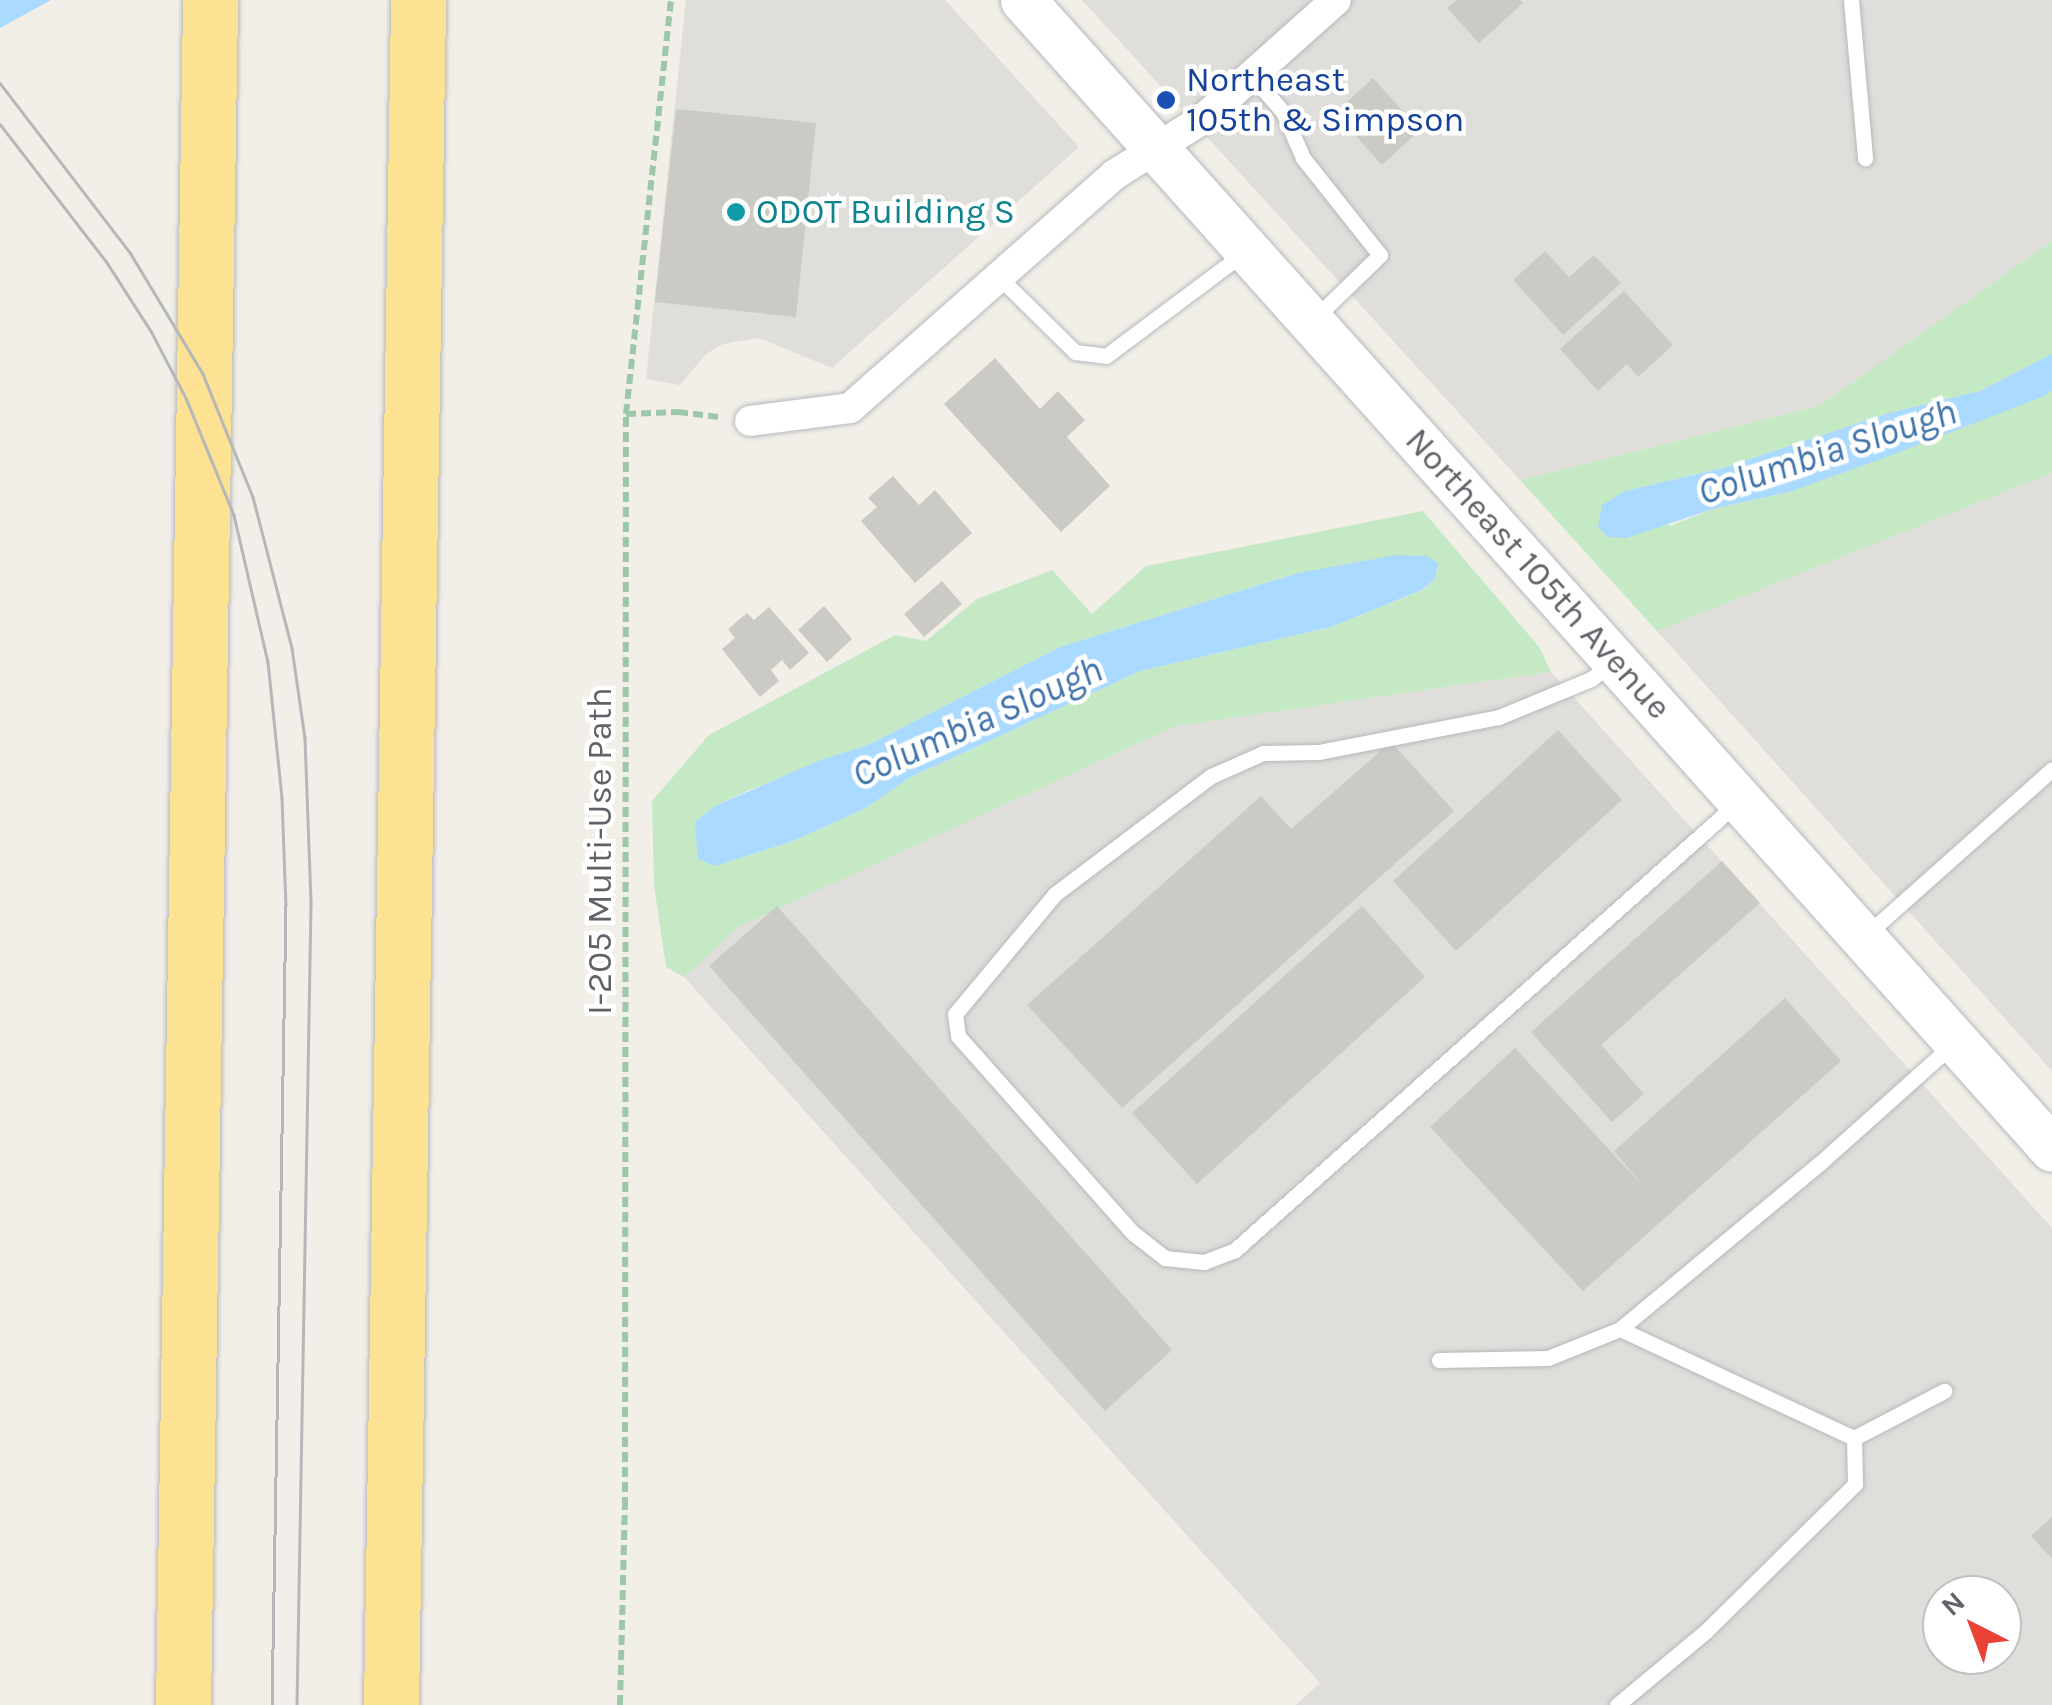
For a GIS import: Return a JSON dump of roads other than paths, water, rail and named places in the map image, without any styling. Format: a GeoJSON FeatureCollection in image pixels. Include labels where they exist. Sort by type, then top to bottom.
{"type":"FeatureCollection","features":[{"type":"Feature","properties":{"kind":"highway"},"geometry":{"type":"LineString","coordinates":[[391,1705],[418,0]]}},
{"type":"Feature","properties":{"kind":"highway"},"geometry":{"type":"LineString","coordinates":[[183,1705],[209,23]]}},
{"type":"Feature","properties":{"kind":"street","name":"Northeast 105th Avenue"},"geometry":{"type":"LineString","coordinates":[[1023,0],[2052,1148]]}},
{"type":"Feature","properties":{"kind":"street"},"geometry":{"type":"LineString","coordinates":[[750,421],[850,408],[1114,176],[1204,119],[1336,0]]}},
{"type":"Feature","properties":{"kind":"lane"},"geometry":{"type":"LineString","coordinates":[[1851,0],[1864,158]]}},
{"type":"Feature","properties":{"kind":"lane"},"geometry":{"type":"LineString","coordinates":[[1252,76],[1283,112],[1303,158],[1380,255],[1312,321]]}},
{"type":"Feature","properties":{"kind":"lane"},"geometry":{"type":"LineString","coordinates":[[999,277],[1075,352],[1106,356],[1248,249]]}},
{"type":"Feature","properties":{"kind":"lane"},"geometry":{"type":"LineString","coordinates":[[1616,661],[1591,679],[1499,716],[1320,752],[1263,754],[1211,776],[1056,894],[956,1014],[958,1036],[1133,1233],[1165,1258],[1204,1262],[1236,1250],[1740,800]]}},
{"type":"Feature","properties":{"kind":"lane"},"geometry":{"type":"LineString","coordinates":[[1863,937],[2052,770]]}},
{"type":"Feature","properties":{"kind":"lane"},"geometry":{"type":"LineString","coordinates":[[1439,1360],[1548,1358],[1620,1329],[1820,1164],[1956,1041]]}},
{"type":"Feature","properties":{"kind":"lane"},"geometry":{"type":"LineString","coordinates":[[1620,1329],[1854,1438]]}},
{"type":"Feature","properties":{"kind":"lane"},"geometry":{"type":"LineString","coordinates":[[1854,1438],[1944,1391]]}},
{"type":"Feature","properties":{"kind":"lane"},"geometry":{"type":"LineString","coordinates":[[1617,1705],[1705,1632],[1855,1484],[1854,1438]]}},
{"type":"Feature","properties":{"kind":"water"},"geometry":{"type":"Polygon","coordinates":[[[0,0],[51,0],[0,28],[0,0]]]}},
{"type":"Feature","properties":{"kind":"water","name":"Columbia Slough"},"geometry":{"type":"Polygon","coordinates":[[[2052,354],[2052,391],[1881,459],[1789,492],[1716,508],[1626,538],[1608,537],[1598,527],[1602,505],[1625,491],[1723,468],[1889,413],[1980,391],[2052,354]]]}},
{"type":"Feature","properties":{"kind":"water","name":"Columbia Slough"},"geometry":{"type":"Polygon","coordinates":[[[1397,555],[1427,556],[1438,563],[1435,579],[1422,590],[1331,627],[1140,671],[909,778],[866,808],[793,841],[715,866],[698,859],[695,822],[715,806],[818,761],[868,745],[1060,647],[1298,573],[1397,555]]]}},
{"type":"Feature","properties":{"kind":"tram line"},"geometry":{"type":"LineString","coordinates":[[0,83],[131,254],[203,374],[253,497],[292,648],[305,738],[311,904],[297,1705]]}},
{"type":"Feature","properties":{"kind":"tram line"},"geometry":{"type":"LineString","coordinates":[[0,124],[106,261],[151,331],[186,398],[234,515],[268,662],[282,798],[286,905],[272,1705]]}},
{"type":"Feature","properties":{"kind":"place","name":"Northeast 105th & Simpson"},"geometry":{"type":"Point","coordinates":[1166,100]}},
{"type":"Feature","properties":{"kind":"place","name":"ODOT Building S"},"geometry":{"type":"Point","coordinates":[736,212]}}]}
